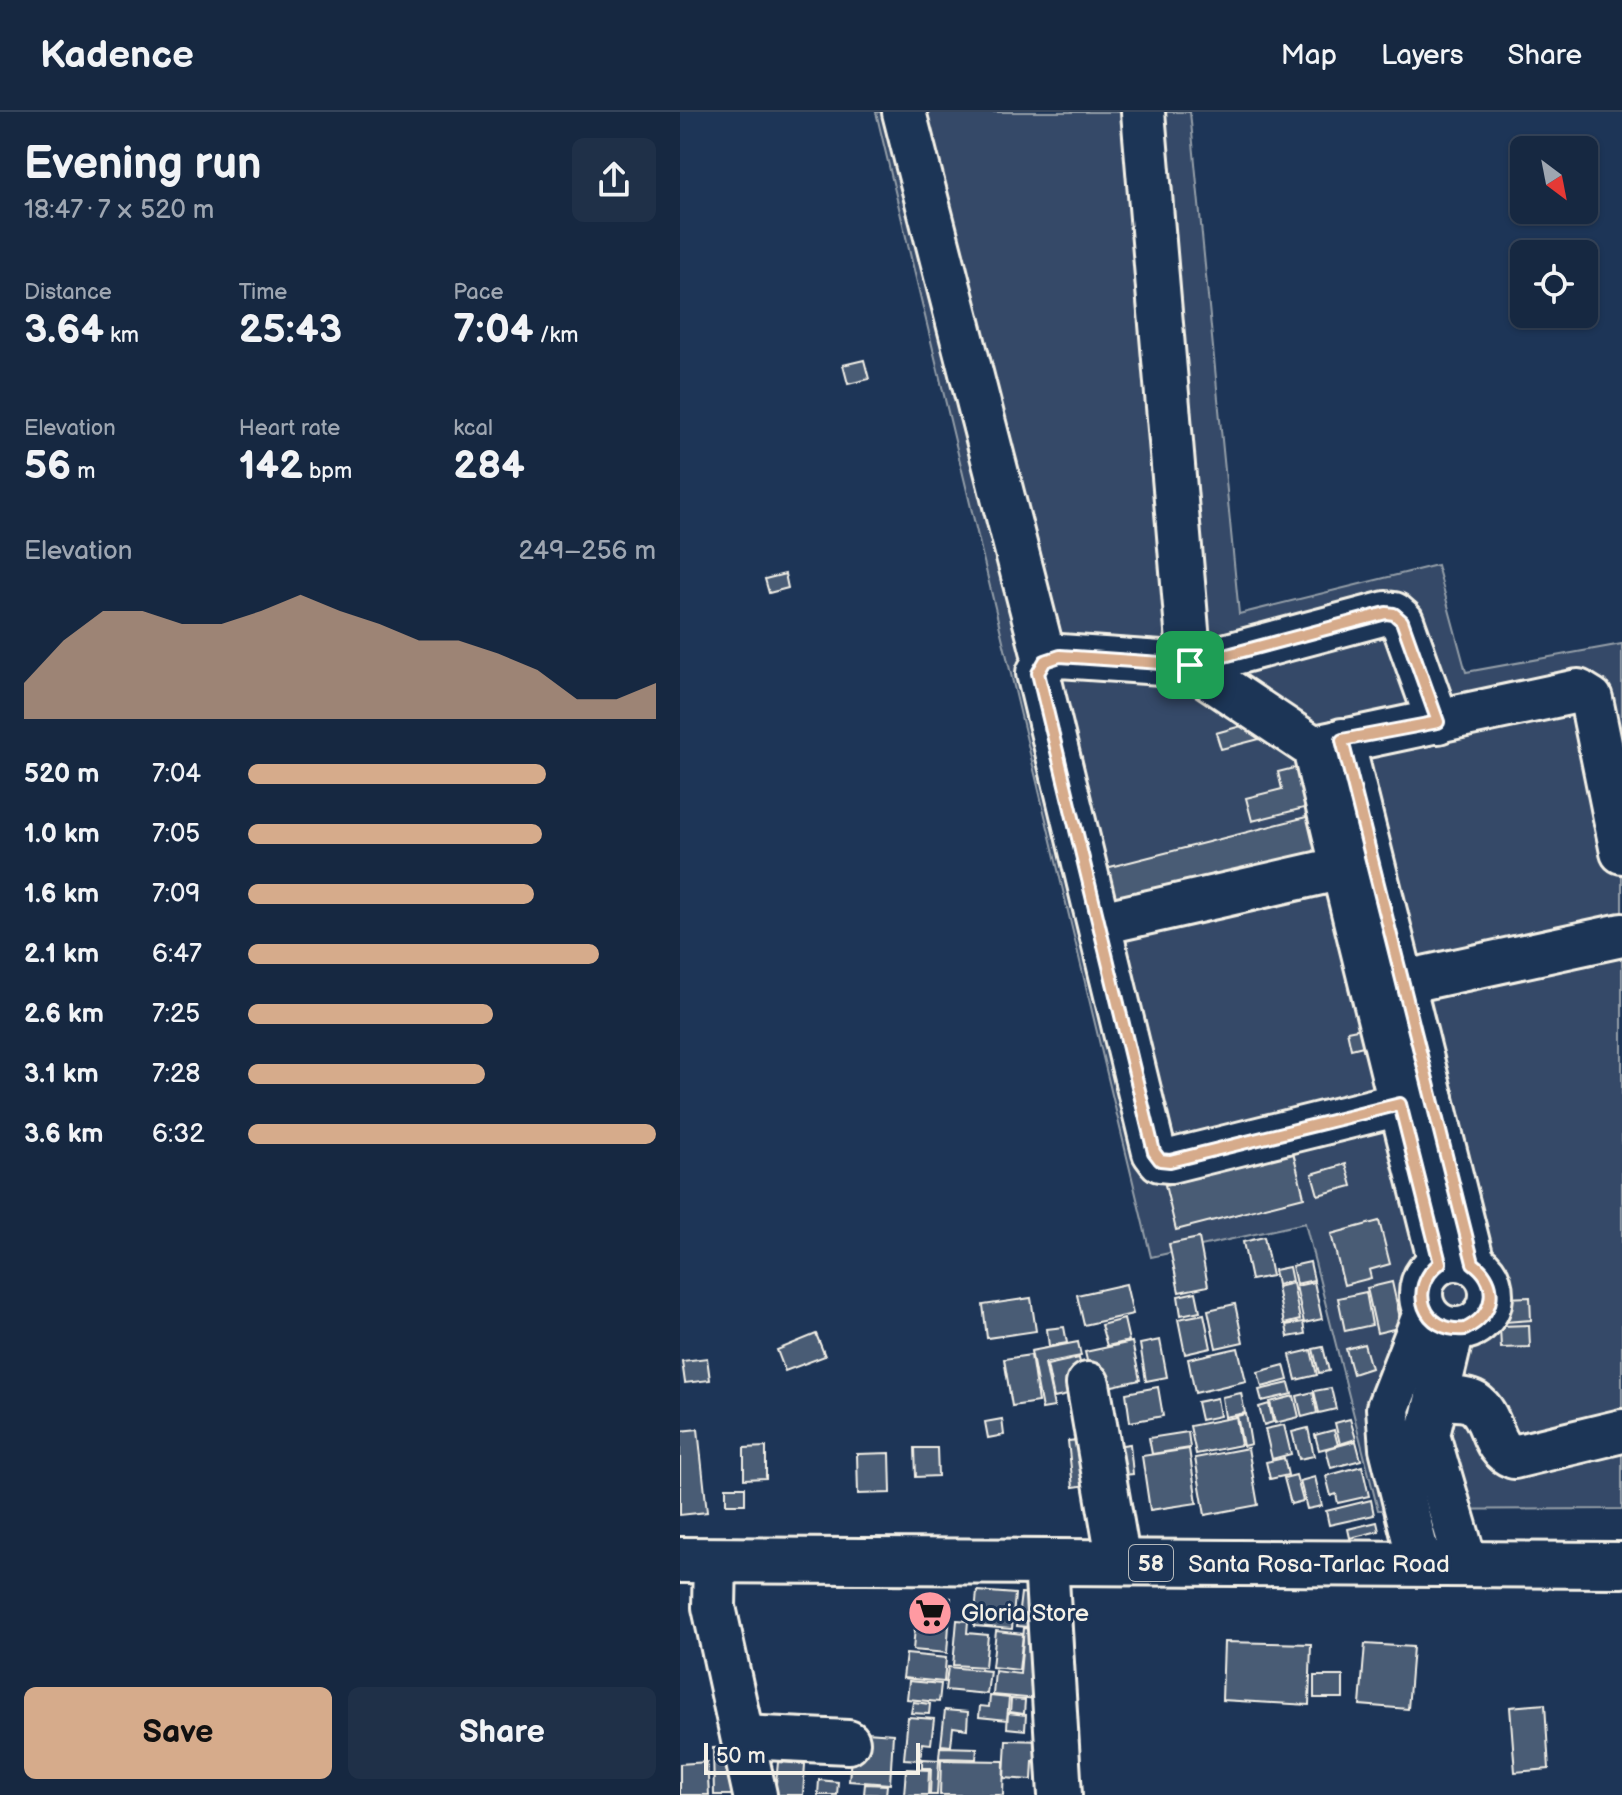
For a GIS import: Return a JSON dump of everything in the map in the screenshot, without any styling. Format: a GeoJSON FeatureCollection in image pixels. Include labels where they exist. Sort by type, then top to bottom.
{"type":"FeatureCollection","features":[{"type":"Feature","properties":{"kind":"highway","name":"Santa Rosa-Tarlac Road"},"geometry":{"type":"LineString","coordinates":[[697,1560],[1622,1565]]}},
{"type":"Feature","properties":{"kind":"street"},"geometry":{"type":"LineString","coordinates":[[904,112],[1045,661]]}},
{"type":"Feature","properties":{"kind":"street"},"geometry":{"type":"LineString","coordinates":[[1143,112],[1190,665]]}},
{"type":"Feature","properties":{"kind":"street"},"geometry":{"type":"LineString","coordinates":[[1416,1101],[1170,1161],[1160,1160],[1154,1152],[1038,673],[1045,661],[1060,656],[1190,665],[1386,613],[1394,614],[1402,621],[1438,722]]}},
{"type":"Feature","properties":{"kind":"street"},"geometry":{"type":"LineString","coordinates":[[1190,665],[1328,744],[1585,692],[1591,699],[1622,852]]}},
{"type":"Feature","properties":{"kind":"street"},"geometry":{"type":"LineString","coordinates":[[1328,744],[1456,1263]]}},
{"type":"Feature","properties":{"kind":"street"},"geometry":{"type":"LineString","coordinates":[[1101,923],[1358,864]]}},
{"type":"Feature","properties":{"kind":"street"},"geometry":{"type":"LineString","coordinates":[[1387,986],[1622,935]]}},
{"type":"Feature","properties":{"kind":"street"},"geometry":{"type":"LineString","coordinates":[[1439,1322],[1476,1324],[1490,1304],[1489,1280],[1456,1263],[1428,1272],[1420,1299],[1439,1322],[1437,1397],[1428,1435],[1466,1564]]}},
{"type":"Feature","properties":{"kind":"street"},"geometry":{"type":"LineString","coordinates":[[1420,1564],[1391,1448],[1388,1408],[1439,1322]]}},
{"type":"Feature","properties":{"kind":"street"},"geometry":{"type":"LineString","coordinates":[[1088,1384],[1119,1563]]}},
{"type":"Feature","properties":{"kind":"street"},"geometry":{"type":"LineString","coordinates":[[1437,1397],[1473,1402],[1482,1412],[1500,1449],[1514,1457],[1622,1431]]}},
{"type":"Feature","properties":{"kind":"street"},"geometry":{"type":"LineString","coordinates":[[697,1560],[714,1607],[755,1795]]}},
{"type":"Feature","properties":{"kind":"street"},"geometry":{"type":"LineString","coordinates":[[1046,1563],[1060,1795]]}},
{"type":"Feature","properties":{"kind":"street"},"geometry":{"type":"LineString","coordinates":[[743,1737],[848,1742]]}},
{"type":"Feature","properties":{"kind":"shaded area"},"geometry":{"type":"Polygon","coordinates":[[[876,112],[1190,112],[1239,614],[1437,565],[1466,672],[1622,644],[1622,1509],[1378,1510],[1305,1223],[1151,1257],[876,112]]]}},
{"type":"Feature","properties":{"kind":"building"},"geometry":{"type":"Polygon","coordinates":[[[864,360],[869,379],[848,384],[843,365],[864,360]]]}},
{"type":"Feature","properties":{"kind":"building"},"geometry":{"type":"Polygon","coordinates":[[[785,574],[788,588],[769,593],[765,579],[785,574]]]}},
{"type":"Feature","properties":{"kind":"building"},"geometry":{"type":"Polygon","coordinates":[[[1263,720],[1267,737],[1221,749],[1216,733],[1263,720]]]}},
{"type":"Feature","properties":{"kind":"building"},"geometry":{"type":"Polygon","coordinates":[[[1302,766],[1312,806],[1252,821],[1246,798],[1282,789],[1278,772],[1302,766]]]}},
{"type":"Feature","properties":{"kind":"building"},"geometry":{"type":"Polygon","coordinates":[[[1314,815],[1324,857],[1117,910],[1106,868],[1314,815]]]}},
{"type":"Feature","properties":{"kind":"building"},"geometry":{"type":"Polygon","coordinates":[[[1367,1027],[1371,1044],[1351,1049],[1347,1031],[1367,1027]]]}},
{"type":"Feature","properties":{"kind":"building"},"geometry":{"type":"Polygon","coordinates":[[[1293,1152],[1304,1197],[1176,1230],[1165,1185],[1293,1152]]]}},
{"type":"Feature","properties":{"kind":"building"},"geometry":{"type":"Polygon","coordinates":[[[1346,1164],[1352,1186],[1318,1195],[1312,1174],[1346,1164]]]}},
{"type":"Feature","properties":{"kind":"building"},"geometry":{"type":"Polygon","coordinates":[[[1379,1221],[1390,1264],[1369,1270],[1371,1278],[1344,1285],[1331,1234],[1379,1221]]]}},
{"type":"Feature","properties":{"kind":"building"},"geometry":{"type":"Polygon","coordinates":[[[1264,1237],[1272,1276],[1251,1280],[1243,1242],[1264,1237]]]}},
{"type":"Feature","properties":{"kind":"building"},"geometry":{"type":"Polygon","coordinates":[[[1199,1238],[1208,1286],[1179,1292],[1169,1244],[1199,1238]]]}},
{"type":"Feature","properties":{"kind":"building"},"geometry":{"type":"Polygon","coordinates":[[[1310,1262],[1314,1280],[1296,1284],[1292,1266],[1310,1262]]]}},
{"type":"Feature","properties":{"kind":"building"},"geometry":{"type":"Polygon","coordinates":[[[1289,1267],[1292,1281],[1277,1285],[1274,1270],[1289,1267]]]}},
{"type":"Feature","properties":{"kind":"building"},"geometry":{"type":"Polygon","coordinates":[[[1314,1282],[1322,1319],[1304,1323],[1296,1286],[1314,1282]]]}},
{"type":"Feature","properties":{"kind":"building"},"geometry":{"type":"Polygon","coordinates":[[[1392,1282],[1402,1327],[1377,1333],[1367,1288],[1392,1282]]]}},
{"type":"Feature","properties":{"kind":"building"},"geometry":{"type":"Polygon","coordinates":[[[1293,1283],[1300,1320],[1284,1324],[1277,1287],[1293,1283]]]}},
{"type":"Feature","properties":{"kind":"building"},"geometry":{"type":"Polygon","coordinates":[[[1126,1284],[1133,1314],[1084,1325],[1077,1295],[1126,1284]]]}},
{"type":"Feature","properties":{"kind":"building"},"geometry":{"type":"Polygon","coordinates":[[[1196,1292],[1200,1311],[1181,1315],[1178,1296],[1196,1292]]]}},
{"type":"Feature","properties":{"kind":"building"},"geometry":{"type":"Polygon","coordinates":[[[1366,1292],[1372,1325],[1345,1331],[1338,1298],[1366,1292]]]}},
{"type":"Feature","properties":{"kind":"building"},"geometry":{"type":"Polygon","coordinates":[[[1530,1297],[1531,1320],[1505,1322],[1504,1298],[1530,1297]]]}},
{"type":"Feature","properties":{"kind":"building"},"geometry":{"type":"Polygon","coordinates":[[[1031,1298],[1036,1331],[987,1338],[983,1305],[1031,1298]]]}},
{"type":"Feature","properties":{"kind":"building"},"geometry":{"type":"Polygon","coordinates":[[[1235,1304],[1243,1342],[1216,1348],[1208,1310],[1235,1304]]]}},
{"type":"Feature","properties":{"kind":"building"},"geometry":{"type":"Polygon","coordinates":[[[1204,1314],[1211,1348],[1185,1354],[1178,1319],[1204,1314]]]}},
{"type":"Feature","properties":{"kind":"building"},"geometry":{"type":"Polygon","coordinates":[[[1124,1319],[1129,1341],[1107,1346],[1101,1325],[1124,1319]]]}},
{"type":"Feature","properties":{"kind":"building"},"geometry":{"type":"Polygon","coordinates":[[[1303,1322],[1305,1334],[1288,1337],[1286,1325],[1303,1322]]]}},
{"type":"Feature","properties":{"kind":"building"},"geometry":{"type":"Polygon","coordinates":[[[1529,1325],[1530,1347],[1501,1348],[1500,1326],[1529,1325]]]}},
{"type":"Feature","properties":{"kind":"building"},"geometry":{"type":"Polygon","coordinates":[[[1064,1327],[1067,1343],[1049,1346],[1047,1329],[1064,1327]]]}},
{"type":"Feature","properties":{"kind":"building"},"geometry":{"type":"Polygon","coordinates":[[[816,1334],[825,1356],[785,1371],[777,1350],[816,1334]]]}},
{"type":"Feature","properties":{"kind":"building"},"geometry":{"type":"Polygon","coordinates":[[[1160,1340],[1167,1377],[1146,1381],[1140,1344],[1160,1340]]]}},
{"type":"Feature","properties":{"kind":"building"},"geometry":{"type":"Polygon","coordinates":[[[1078,1342],[1081,1356],[1045,1363],[1054,1407],[1042,1409],[1031,1351],[1078,1342]]]}},
{"type":"Feature","properties":{"kind":"building"},"geometry":{"type":"Polygon","coordinates":[[[1132,1342],[1140,1380],[1094,1390],[1085,1352],[1132,1342]]]}},
{"type":"Feature","properties":{"kind":"building"},"geometry":{"type":"Polygon","coordinates":[[[1364,1344],[1371,1368],[1353,1374],[1346,1349],[1364,1344]]]}},
{"type":"Feature","properties":{"kind":"building"},"geometry":{"type":"Polygon","coordinates":[[[1323,1347],[1329,1371],[1319,1373],[1313,1349],[1323,1347]]]}},
{"type":"Feature","properties":{"kind":"building"},"geometry":{"type":"Polygon","coordinates":[[[1238,1348],[1246,1381],[1195,1393],[1188,1359],[1238,1348]]]}},
{"type":"Feature","properties":{"kind":"building"},"geometry":{"type":"Polygon","coordinates":[[[1311,1350],[1317,1375],[1296,1380],[1290,1355],[1311,1350]]]}},
{"type":"Feature","properties":{"kind":"building"},"geometry":{"type":"Polygon","coordinates":[[[1031,1355],[1038,1402],[1012,1406],[1004,1359],[1031,1355]]]}},
{"type":"Feature","properties":{"kind":"building"},"geometry":{"type":"Polygon","coordinates":[[[707,1358],[710,1380],[685,1383],[682,1361],[707,1358]]]}},
{"type":"Feature","properties":{"kind":"building"},"geometry":{"type":"Polygon","coordinates":[[[1079,1358],[1086,1391],[1054,1398],[1047,1365],[1079,1358]]]}},
{"type":"Feature","properties":{"kind":"building"},"geometry":{"type":"Polygon","coordinates":[[[1284,1365],[1288,1380],[1262,1387],[1258,1372],[1284,1365]]]}},
{"type":"Feature","properties":{"kind":"building"},"geometry":{"type":"Polygon","coordinates":[[[1289,1383],[1292,1394],[1262,1401],[1259,1390],[1289,1383]]]}},
{"type":"Feature","properties":{"kind":"building"},"geometry":{"type":"Polygon","coordinates":[[[1158,1387],[1163,1416],[1130,1422],[1126,1393],[1158,1387]]]}},
{"type":"Feature","properties":{"kind":"building"},"geometry":{"type":"Polygon","coordinates":[[[1331,1388],[1336,1409],[1319,1413],[1314,1391],[1331,1388]]]}},
{"type":"Feature","properties":{"kind":"building"},"geometry":{"type":"Polygon","coordinates":[[[1313,1392],[1317,1413],[1302,1417],[1297,1396],[1313,1392]]]}},
{"type":"Feature","properties":{"kind":"building"},"geometry":{"type":"Polygon","coordinates":[[[1241,1393],[1245,1413],[1225,1417],[1222,1397],[1241,1393]]]}},
{"type":"Feature","properties":{"kind":"building"},"geometry":{"type":"Polygon","coordinates":[[[1294,1396],[1299,1417],[1275,1423],[1270,1402],[1294,1396]]]}},
{"type":"Feature","properties":{"kind":"building"},"geometry":{"type":"Polygon","coordinates":[[[1217,1398],[1220,1416],[1201,1420],[1197,1402],[1217,1398]]]}},
{"type":"Feature","properties":{"kind":"building"},"geometry":{"type":"Polygon","coordinates":[[[1269,1404],[1273,1422],[1264,1425],[1259,1407],[1269,1404]]]}},
{"type":"Feature","properties":{"kind":"building"},"geometry":{"type":"Polygon","coordinates":[[[1246,1414],[1251,1444],[1243,1446],[1237,1416],[1246,1414]]]}},
{"type":"Feature","properties":{"kind":"building"},"geometry":{"type":"Polygon","coordinates":[[[1236,1417],[1241,1445],[1196,1454],[1190,1426],[1236,1417]]]}},
{"type":"Feature","properties":{"kind":"building"},"geometry":{"type":"Polygon","coordinates":[[[1002,1419],[1004,1435],[988,1438],[985,1422],[1002,1419]]]}},
{"type":"Feature","properties":{"kind":"building"},"geometry":{"type":"Polygon","coordinates":[[[1350,1419],[1356,1439],[1340,1444],[1335,1423],[1350,1419]]]}},
{"type":"Feature","properties":{"kind":"building"},"geometry":{"type":"Polygon","coordinates":[[[1284,1425],[1291,1454],[1272,1459],[1265,1429],[1284,1425]]]}},
{"type":"Feature","properties":{"kind":"building"},"geometry":{"type":"Polygon","coordinates":[[[1308,1428],[1314,1456],[1299,1459],[1292,1432],[1308,1428]]]}},
{"type":"Feature","properties":{"kind":"building"},"geometry":{"type":"Polygon","coordinates":[[[698,1429],[707,1512],[680,1515],[680,1431],[698,1429]]]}},
{"type":"Feature","properties":{"kind":"building"},"geometry":{"type":"Polygon","coordinates":[[[1334,1430],[1338,1445],[1319,1450],[1315,1435],[1334,1430]]]}},
{"type":"Feature","properties":{"kind":"building"},"geometry":{"type":"Polygon","coordinates":[[[1188,1432],[1190,1448],[1152,1454],[1149,1438],[1188,1432]]]}},
{"type":"Feature","properties":{"kind":"building"},"geometry":{"type":"Polygon","coordinates":[[[1089,1439],[1094,1484],[1073,1487],[1068,1441],[1089,1439]]]}},
{"type":"Feature","properties":{"kind":"building"},"geometry":{"type":"Polygon","coordinates":[[[1356,1441],[1361,1460],[1331,1468],[1326,1449],[1356,1441]]]}},
{"type":"Feature","properties":{"kind":"building"},"geometry":{"type":"Polygon","coordinates":[[[1130,1444],[1133,1474],[1112,1476],[1108,1447],[1130,1444]]]}},
{"type":"Feature","properties":{"kind":"building"},"geometry":{"type":"Polygon","coordinates":[[[766,1447],[766,1478],[744,1479],[744,1448],[766,1447]]]}},
{"type":"Feature","properties":{"kind":"building"},"geometry":{"type":"Polygon","coordinates":[[[915,1448],[937,1448],[938,1476],[916,1477],[915,1448]]]}},
{"type":"Feature","properties":{"kind":"building"},"geometry":{"type":"Polygon","coordinates":[[[1248,1448],[1258,1505],[1205,1515],[1195,1458],[1248,1448]]]}},
{"type":"Feature","properties":{"kind":"building"},"geometry":{"type":"Polygon","coordinates":[[[1189,1449],[1197,1503],[1150,1510],[1142,1456],[1189,1449]]]}},
{"type":"Feature","properties":{"kind":"building"},"geometry":{"type":"Polygon","coordinates":[[[890,1453],[891,1493],[858,1494],[857,1454],[890,1453]]]}},
{"type":"Feature","properties":{"kind":"building"},"geometry":{"type":"Polygon","coordinates":[[[1284,1458],[1288,1475],[1270,1479],[1266,1462],[1284,1458]]]}},
{"type":"Feature","properties":{"kind":"building"},"geometry":{"type":"Polygon","coordinates":[[[1362,1466],[1369,1496],[1338,1503],[1336,1494],[1331,1496],[1326,1476],[1362,1466]]]}},
{"type":"Feature","properties":{"kind":"building"},"geometry":{"type":"Polygon","coordinates":[[[1296,1475],[1303,1501],[1291,1504],[1284,1478],[1296,1475]]]}},
{"type":"Feature","properties":{"kind":"building"},"geometry":{"type":"Polygon","coordinates":[[[1315,1477],[1322,1506],[1307,1509],[1300,1481],[1315,1477]]]}},
{"type":"Feature","properties":{"kind":"building"},"geometry":{"type":"Polygon","coordinates":[[[726,1487],[745,1487],[745,1504],[726,1504],[726,1487]]]}},
{"type":"Feature","properties":{"kind":"building"},"geometry":{"type":"Polygon","coordinates":[[[1371,1500],[1374,1515],[1329,1525],[1326,1511],[1371,1500]]]}},
{"type":"Feature","properties":{"kind":"building"},"geometry":{"type":"Polygon","coordinates":[[[1377,1522],[1379,1531],[1350,1538],[1348,1529],[1377,1522]]]}},
{"type":"Feature","properties":{"kind":"building"},"geometry":{"type":"Polygon","coordinates":[[[977,1591],[1015,1594],[1012,1629],[974,1626],[977,1591]]]}},
{"type":"Feature","properties":{"kind":"building"},"geometry":{"type":"Polygon","coordinates":[[[1021,1593],[1042,1595],[1039,1628],[1017,1626],[1021,1593]]]}},
{"type":"Feature","properties":{"kind":"building"},"geometry":{"type":"Polygon","coordinates":[[[918,1595],[951,1598],[947,1653],[913,1650],[918,1595]]]}},
{"type":"Feature","properties":{"kind":"building"},"geometry":{"type":"Polygon","coordinates":[[[957,1620],[968,1621],[967,1633],[988,1635],[985,1667],[953,1665],[957,1620]]]}},
{"type":"Feature","properties":{"kind":"building"},"geometry":{"type":"Polygon","coordinates":[[[1024,1628],[1044,1630],[1037,1699],[993,1695],[995,1671],[1020,1674],[1024,1628]]]}},
{"type":"Feature","properties":{"kind":"building"},"geometry":{"type":"Polygon","coordinates":[[[996,1631],[1023,1634],[1019,1670],[992,1667],[996,1631]]]}},
{"type":"Feature","properties":{"kind":"building"},"geometry":{"type":"Polygon","coordinates":[[[1224,1642],[1311,1644],[1309,1705],[1222,1700],[1224,1642]]]}},
{"type":"Feature","properties":{"kind":"building"},"geometry":{"type":"Polygon","coordinates":[[[1365,1644],[1413,1647],[1408,1709],[1360,1705],[1365,1644]]]}},
{"type":"Feature","properties":{"kind":"building"},"geometry":{"type":"Polygon","coordinates":[[[906,1654],[946,1658],[944,1682],[903,1678],[906,1654]]]}},
{"type":"Feature","properties":{"kind":"building"},"geometry":{"type":"Polygon","coordinates":[[[948,1667],[990,1671],[987,1694],[945,1690],[948,1667]]]}},
{"type":"Feature","properties":{"kind":"building"},"geometry":{"type":"Polygon","coordinates":[[[1314,1676],[1343,1676],[1343,1698],[1314,1698],[1314,1676]]]}},
{"type":"Feature","properties":{"kind":"building"},"geometry":{"type":"Polygon","coordinates":[[[909,1681],[941,1684],[939,1702],[907,1699],[909,1681]]]}},
{"type":"Feature","properties":{"kind":"building"},"geometry":{"type":"Polygon","coordinates":[[[990,1696],[1009,1698],[1007,1720],[979,1717],[980,1706],[989,1707],[990,1696]]]}},
{"type":"Feature","properties":{"kind":"building"},"geometry":{"type":"Polygon","coordinates":[[[1011,1699],[1025,1700],[1024,1714],[1010,1712],[1011,1699]]]}},
{"type":"Feature","properties":{"kind":"building"},"geometry":{"type":"Polygon","coordinates":[[[913,1702],[930,1704],[929,1714],[911,1713],[913,1702]]]}},
{"type":"Feature","properties":{"kind":"building"},"geometry":{"type":"Polygon","coordinates":[[[1545,1704],[1549,1769],[1515,1772],[1510,1707],[1545,1704]]]}},
{"type":"Feature","properties":{"kind":"building"},"geometry":{"type":"Polygon","coordinates":[[[945,1710],[968,1712],[967,1729],[953,1727],[951,1746],[941,1745],[945,1710]]]}},
{"type":"Feature","properties":{"kind":"building"},"geometry":{"type":"Polygon","coordinates":[[[1008,1713],[1026,1715],[1025,1730],[1007,1728],[1008,1713]]]}},
{"type":"Feature","properties":{"kind":"building"},"geometry":{"type":"Polygon","coordinates":[[[908,1717],[934,1719],[931,1744],[922,1743],[920,1760],[904,1759],[908,1717]]]}},
{"type":"Feature","properties":{"kind":"building"},"geometry":{"type":"Polygon","coordinates":[[[853,1731],[893,1734],[890,1784],[849,1781],[853,1731]]]}},
{"type":"Feature","properties":{"kind":"building"},"geometry":{"type":"Polygon","coordinates":[[[1006,1740],[1044,1741],[1042,1761],[1033,1761],[1032,1780],[1004,1778],[1006,1740]]]}},
{"type":"Feature","properties":{"kind":"building"},"geometry":{"type":"Polygon","coordinates":[[[743,1747],[744,1795],[714,1795],[713,1748],[743,1747]]]}},
{"type":"Feature","properties":{"kind":"building"},"geometry":{"type":"Polygon","coordinates":[[[940,1747],[977,1748],[976,1759],[939,1758],[940,1747]]]}},
{"type":"Feature","properties":{"kind":"building"},"geometry":{"type":"Polygon","coordinates":[[[922,1759],[939,1760],[937,1795],[930,1795],[931,1768],[922,1768],[922,1759]]]}},
{"type":"Feature","properties":{"kind":"building"},"geometry":{"type":"Polygon","coordinates":[[[941,1760],[1004,1761],[1003,1795],[940,1795],[941,1760]]]}},
{"type":"Feature","properties":{"kind":"building"},"geometry":{"type":"Polygon","coordinates":[[[707,1762],[709,1795],[680,1795],[680,1764],[707,1762]]]}},
{"type":"Feature","properties":{"kind":"building"},"geometry":{"type":"Polygon","coordinates":[[[778,1762],[805,1764],[803,1795],[775,1795],[778,1762]]]}},
{"type":"Feature","properties":{"kind":"building"},"geometry":{"type":"Polygon","coordinates":[[[906,1769],[929,1770],[928,1795],[904,1795],[906,1769]]]}},
{"type":"Feature","properties":{"kind":"building"},"geometry":{"type":"Polygon","coordinates":[[[819,1780],[838,1782],[837,1795],[818,1795],[819,1780]]]}},
{"type":"Feature","properties":{"kind":"building"},"geometry":{"type":"Polygon","coordinates":[[[865,1784],[887,1785],[886,1795],[864,1794],[865,1784]]]}},
{"type":"Feature","properties":{"kind":"place","name":"Gloria Store"},"geometry":{"type":"Point","coordinates":[930,1613]}},
{"type":"Feature","properties":{"kind":"route"},"geometry":{"type":"LineString","coordinates":[[1386,613],[1394,614],[1402,621],[1438,722],[1342,740],[1473,1263],[1489,1280],[1492,1292],[1485,1315],[1465,1329],[1453,1330],[1437,1325],[1425,1313],[1420,1299],[1428,1272],[1440,1263],[1400,1104],[1170,1161],[1160,1160],[1154,1152],[1038,673],[1045,661],[1060,656],[1190,665],[1386,613]]}}]}
